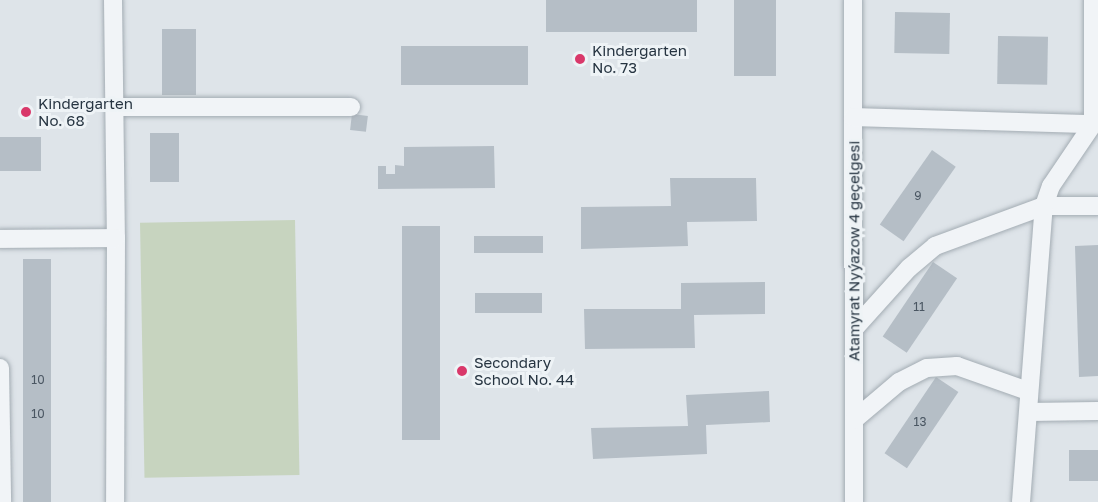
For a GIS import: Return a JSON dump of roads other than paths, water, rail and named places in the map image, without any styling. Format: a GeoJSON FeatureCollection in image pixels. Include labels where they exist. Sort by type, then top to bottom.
{"type":"FeatureCollection","features":[{"type":"Feature","properties":{"kind":"street"},"geometry":{"type":"LineString","coordinates":[[113,0],[116,238],[115,502]]}},
{"type":"Feature","properties":{"kind":"street","name":"Atamyrat Nyýazow 4 geçelgesi"},"geometry":{"type":"LineString","coordinates":[[853,0],[854,502]]}},
{"type":"Feature","properties":{"kind":"street"},"geometry":{"type":"LineString","coordinates":[[1021,502],[1044,206],[1051,186],[1093,124],[1093,0]]}},
{"type":"Feature","properties":{"kind":"street"},"geometry":{"type":"LineString","coordinates":[[115,106],[351,107]]}},
{"type":"Feature","properties":{"kind":"street"},"geometry":{"type":"LineString","coordinates":[[854,117],[1093,124]]}},
{"type":"Feature","properties":{"kind":"street"},"geometry":{"type":"LineString","coordinates":[[854,329],[909,268],[935,246],[1044,206],[1098,206]]}},
{"type":"Feature","properties":{"kind":"street"},"geometry":{"type":"LineString","coordinates":[[0,239],[116,238]]}},
{"type":"Feature","properties":{"kind":"street"},"geometry":{"type":"LineString","coordinates":[[854,420],[899,382],[927,368],[957,366],[1028,391]]}},
{"type":"Feature","properties":{"kind":"street"},"geometry":{"type":"LineString","coordinates":[[0,368],[2,502]]}},
{"type":"Feature","properties":{"kind":"street"},"geometry":{"type":"LineString","coordinates":[[1029,412],[1098,411]]}},
{"type":"Feature","properties":{"kind":"place","name":"Kindergarten No. 73"},"geometry":{"type":"Point","coordinates":[580,59]}},
{"type":"Feature","properties":{"kind":"place","name":"Kindergarten No. 68"},"geometry":{"type":"Point","coordinates":[26,112]}},
{"type":"Feature","properties":{"kind":"place","name":"Secondary School No. 44"},"geometry":{"type":"Point","coordinates":[462,371]}}]}
